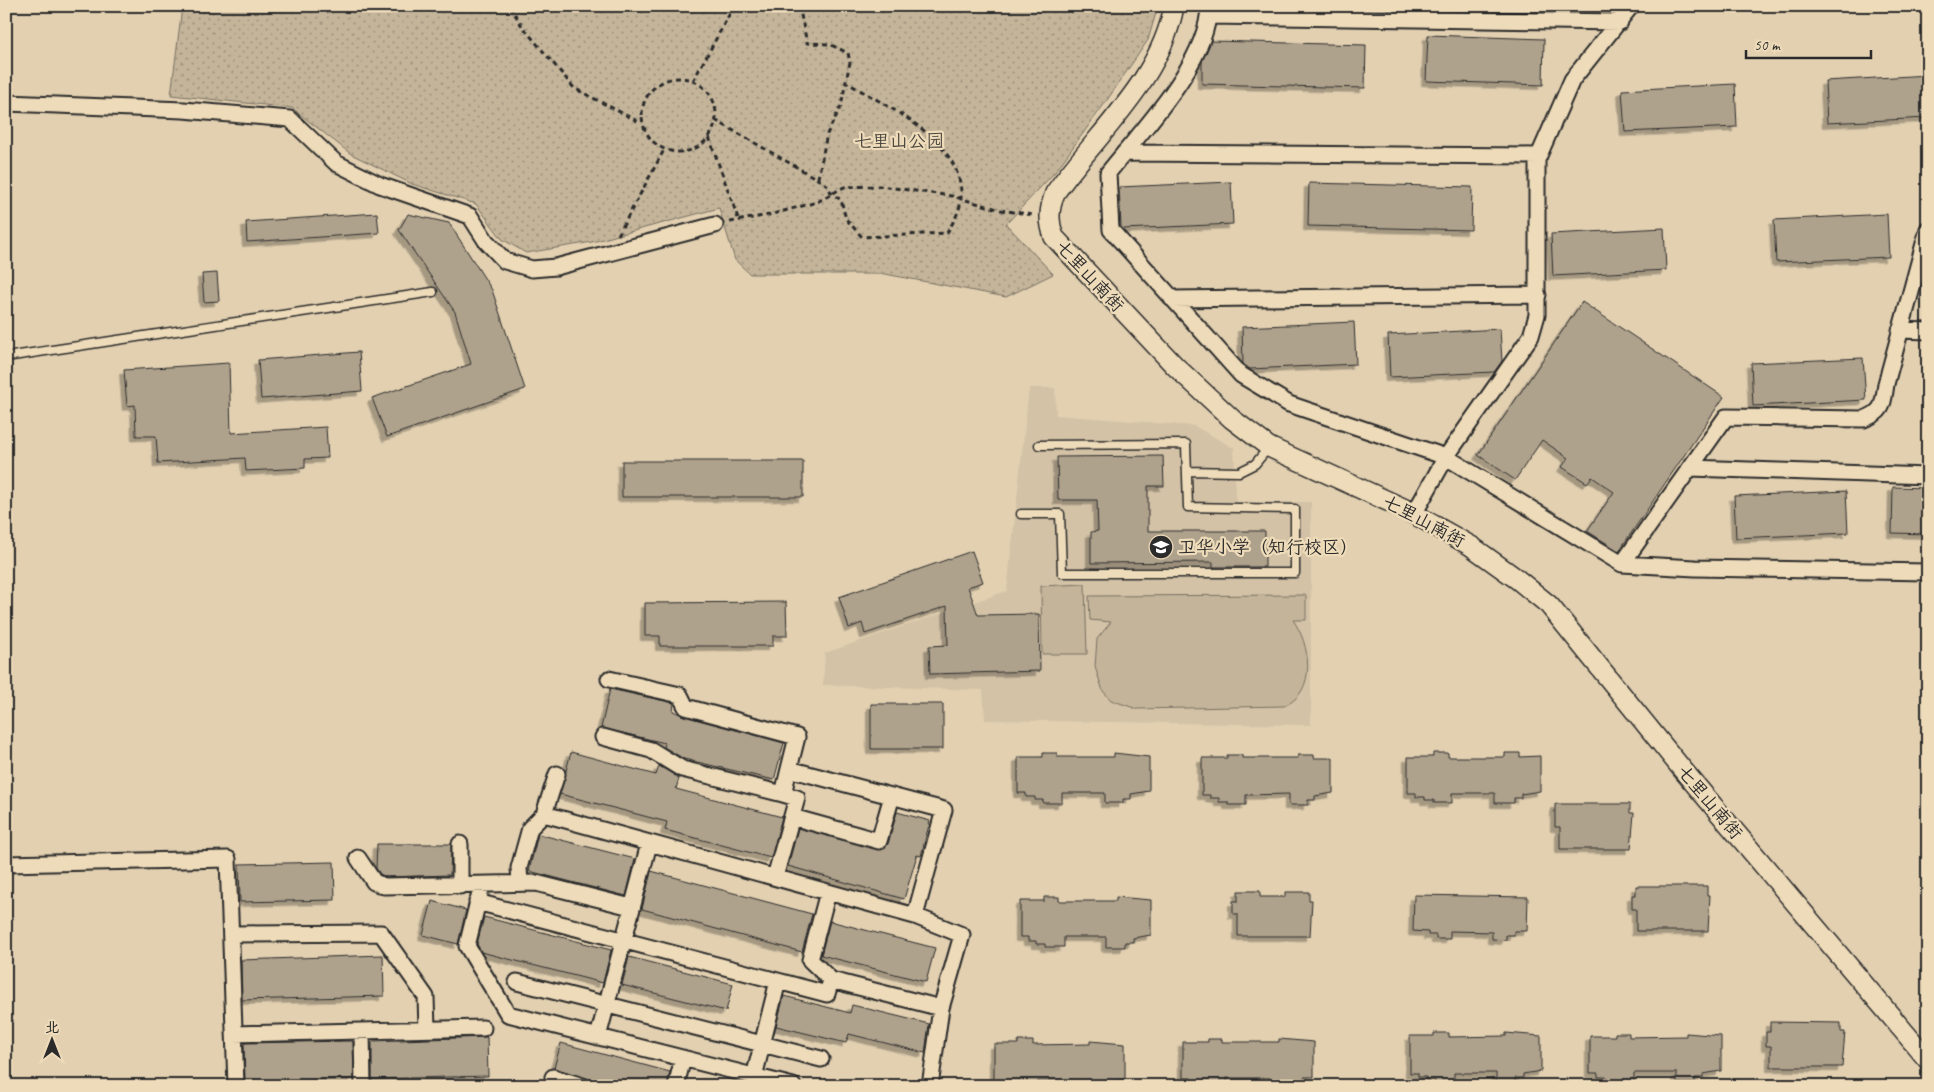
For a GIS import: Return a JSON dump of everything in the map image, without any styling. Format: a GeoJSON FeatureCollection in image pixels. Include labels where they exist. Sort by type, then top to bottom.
{"type":"FeatureCollection","features":[{"type":"Feature","properties":{"kind":"street"},"geometry":{"type":"LineString","coordinates":[[1049,215],[1055,193],[1141,82],[1170,30],[1174,6]]}},
{"type":"Feature","properties":{"kind":"street"},"geometry":{"type":"LineString","coordinates":[[1414,514],[1446,458],[1531,336],[1537,315],[1538,295],[1535,173],[1539,156],[1572,80],[1631,6]]}},
{"type":"Feature","properties":{"kind":"street"},"geometry":{"type":"LineString","coordinates":[[1620,22],[1209,11],[1196,54],[1173,92],[1108,173],[1111,230],[1241,376],[1289,404],[1446,458],[1622,564],[1695,568],[1928,572]]}},
{"type":"Feature","properties":{"kind":"street"},"geometry":{"type":"LineString","coordinates":[[6,103],[183,110],[290,119],[336,164],[380,185],[470,216],[486,241],[505,261],[532,269],[556,268],[715,225]]}},
{"type":"Feature","properties":{"kind":"street"},"geometry":{"type":"LineString","coordinates":[[1124,153],[1539,156]]}},
{"type":"Feature","properties":{"kind":"street","name":"七里山南街"},"geometry":{"type":"LineString","coordinates":[[1049,215],[1054,237],[1175,366],[1232,419],[1269,447],[1414,514],[1471,546],[1518,578],[1549,605],[1682,768],[1928,1060]]}},
{"type":"Feature","properties":{"kind":"street"},"geometry":{"type":"LineString","coordinates":[[1622,564],[1726,417],[1864,419],[1876,414],[1883,403],[1886,384],[1928,229]]}},
{"type":"Feature","properties":{"kind":"street"},"geometry":{"type":"LineString","coordinates":[[1172,299],[1538,295]]}},
{"type":"Feature","properties":{"kind":"street"},"geometry":{"type":"LineString","coordinates":[[1900,330],[1928,331]]}},
{"type":"Feature","properties":{"kind":"street"},"geometry":{"type":"LineString","coordinates":[[1690,468],[1928,476]]}},
{"type":"Feature","properties":{"kind":"street"},"geometry":{"type":"LineString","coordinates":[[609,679],[680,696],[686,707],[798,737],[783,794]]}},
{"type":"Feature","properties":{"kind":"street"},"geometry":{"type":"LineString","coordinates":[[603,737],[651,750],[682,769],[797,798],[775,877]]}},
{"type":"Feature","properties":{"kind":"street"},"geometry":{"type":"LineString","coordinates":[[789,769],[944,810],[914,916]]}},
{"type":"Feature","properties":{"kind":"street"},"geometry":{"type":"LineString","coordinates":[[520,884],[519,868],[530,828],[544,814],[557,774]]}},
{"type":"Feature","properties":{"kind":"street"},"geometry":{"type":"LineString","coordinates":[[792,817],[879,841],[892,796]]}},
{"type":"Feature","properties":{"kind":"street"},"geometry":{"type":"LineString","coordinates":[[544,814],[914,916],[962,935],[941,1008],[930,1086]]}},
{"type":"Feature","properties":{"kind":"street"},"geometry":{"type":"LineString","coordinates":[[460,844],[460,886]]}},
{"type":"Feature","properties":{"kind":"street"},"geometry":{"type":"LineString","coordinates":[[598,1037],[622,940],[649,844]]}},
{"type":"Feature","properties":{"kind":"street"},"geometry":{"type":"LineString","coordinates":[[358,858],[374,882],[384,886],[536,883],[631,907]]}},
{"type":"Feature","properties":{"kind":"street"},"geometry":{"type":"LineString","coordinates":[[6,864],[228,860],[236,1086]]}},
{"type":"Feature","properties":{"kind":"street"},"geometry":{"type":"LineString","coordinates":[[482,885],[467,946],[508,1014],[754,1076],[775,1084],[793,1086]]}},
{"type":"Feature","properties":{"kind":"street"},"geometry":{"type":"LineString","coordinates":[[828,892],[810,960],[831,980],[941,1008]]}},
{"type":"Feature","properties":{"kind":"street"},"geometry":{"type":"LineString","coordinates":[[477,902],[826,994],[831,980]]}},
{"type":"Feature","properties":{"kind":"street"},"geometry":{"type":"LineString","coordinates":[[231,934],[381,933],[426,997],[427,1029]]}},
{"type":"Feature","properties":{"kind":"street"},"geometry":{"type":"LineString","coordinates":[[754,1076],[778,981]]}},
{"type":"Feature","properties":{"kind":"street"},"geometry":{"type":"LineString","coordinates":[[517,982],[821,1059]]}},
{"type":"Feature","properties":{"kind":"street"},"geometry":{"type":"LineString","coordinates":[[234,1034],[483,1028]]}},
{"type":"Feature","properties":{"kind":"street"},"geometry":{"type":"LineString","coordinates":[[362,1031],[363,1086]]}},
{"type":"Feature","properties":{"kind":"street"},"geometry":{"type":"LineString","coordinates":[[676,1086],[682,1058]]}},
{"type":"Feature","properties":{"kind":"street"},"geometry":{"type":"LineString","coordinates":[[552,1076],[582,1086]]}},
{"type":"Feature","properties":{"kind":"lane"},"geometry":{"type":"LineString","coordinates":[[6,357],[433,292]]}},
{"type":"Feature","properties":{"kind":"lane"},"geometry":{"type":"LineString","coordinates":[[1021,514],[1060,514],[1062,573],[1295,573],[1295,509],[1188,507],[1186,444],[1039,445]]}},
{"type":"Feature","properties":{"kind":"lane"},"geometry":{"type":"LineString","coordinates":[[1187,471],[1239,472],[1255,464],[1269,447]]}},
{"type":"Feature","properties":{"kind":"path"},"geometry":{"type":"LineString","coordinates":[[510,6],[522,26],[574,88],[641,123]]}},
{"type":"Feature","properties":{"kind":"path"},"geometry":{"type":"LineString","coordinates":[[693,81],[734,6]]}},
{"type":"Feature","properties":{"kind":"path"},"geometry":{"type":"LineString","coordinates":[[799,6],[807,44],[829,44],[848,53],[850,62],[841,106],[827,134],[818,178]]}},
{"type":"Feature","properties":{"kind":"path"},"geometry":{"type":"LineString","coordinates":[[673,78],[693,81],[707,90],[714,101],[715,120],[709,138],[700,146],[688,152],[664,150],[646,134],[641,123],[644,99],[651,89],[661,82],[673,78]]}},
{"type":"Feature","properties":{"kind":"path"},"geometry":{"type":"LineString","coordinates":[[715,120],[826,184],[832,194],[841,200],[846,219],[862,237],[947,233],[957,214],[961,199],[960,182],[951,158],[924,129],[846,82]]}},
{"type":"Feature","properties":{"kind":"path"},"geometry":{"type":"LineString","coordinates":[[709,138],[739,221]]}},
{"type":"Feature","properties":{"kind":"path"},"geometry":{"type":"LineString","coordinates":[[608,254],[664,150]]}},
{"type":"Feature","properties":{"kind":"path"},"geometry":{"type":"LineString","coordinates":[[715,225],[769,215],[817,202],[844,187],[880,186],[961,199],[1030,215],[1049,215]]}},
{"type":"Feature","properties":{"kind":"shaded area","name":"卫华小学（知行校区）"},"geometry":{"type":"Polygon","coordinates":[[[1029,388],[1055,388],[1056,415],[1194,426],[1234,448],[1236,502],[1311,502],[1311,725],[985,720],[983,690],[823,685],[825,653],[1007,591],[1029,388]]]}},
{"type":"Feature","properties":{"kind":"green space","name":"七里山公园"},"geometry":{"type":"Polygon","coordinates":[[[1158,6],[1148,40],[1105,103],[1055,172],[1006,224],[1053,274],[1006,297],[885,274],[750,274],[735,260],[719,208],[592,242],[526,253],[502,239],[476,204],[412,184],[351,154],[292,108],[171,95],[182,7],[1158,6]]]}},
{"type":"Feature","properties":{"kind":"green space"},"geometry":{"type":"Polygon","coordinates":[[[1085,584],[1087,654],[1042,654],[1041,586],[1085,584]]]}},
{"type":"Feature","properties":{"kind":"green space"},"geometry":{"type":"Polygon","coordinates":[[[1306,595],[1306,620],[1293,620],[1304,641],[1307,654],[1306,679],[1302,690],[1295,699],[1284,706],[1137,709],[1111,700],[1103,691],[1095,667],[1097,639],[1111,622],[1090,620],[1089,596],[1306,595]]]}},
{"type":"Feature","properties":{"kind":"building"},"geometry":{"type":"Polygon","coordinates":[[[1428,35],[1544,39],[1543,85],[1426,81],[1428,35]]]}},
{"type":"Feature","properties":{"kind":"building"},"geometry":{"type":"Polygon","coordinates":[[[1211,41],[1366,45],[1365,88],[1202,84],[1202,61],[1211,41]]]}},
{"type":"Feature","properties":{"kind":"building"},"geometry":{"type":"Polygon","coordinates":[[[1928,75],[1928,118],[1827,123],[1825,81],[1928,75]]]}},
{"type":"Feature","properties":{"kind":"building"},"geometry":{"type":"Polygon","coordinates":[[[1735,84],[1737,127],[1625,132],[1622,90],[1735,84]]]}},
{"type":"Feature","properties":{"kind":"building"},"geometry":{"type":"Polygon","coordinates":[[[1231,182],[1233,224],[1123,229],[1121,227],[1119,187],[1231,182]]]}},
{"type":"Feature","properties":{"kind":"building"},"geometry":{"type":"Polygon","coordinates":[[[1309,183],[1472,187],[1471,230],[1308,226],[1309,183]]]}},
{"type":"Feature","properties":{"kind":"building"},"geometry":{"type":"Polygon","coordinates":[[[377,213],[379,233],[247,242],[246,222],[377,213]]]}},
{"type":"Feature","properties":{"kind":"building"},"geometry":{"type":"Polygon","coordinates":[[[408,214],[449,223],[492,290],[525,389],[387,437],[372,398],[471,364],[455,312],[399,230],[408,214]]]}},
{"type":"Feature","properties":{"kind":"building"},"geometry":{"type":"Polygon","coordinates":[[[1887,214],[1889,257],[1776,262],[1774,220],[1887,214]]]}},
{"type":"Feature","properties":{"kind":"building"},"geometry":{"type":"Polygon","coordinates":[[[1664,228],[1666,270],[1553,276],[1551,234],[1664,228]]]}},
{"type":"Feature","properties":{"kind":"building"},"geometry":{"type":"Polygon","coordinates":[[[217,273],[219,301],[204,302],[202,274],[217,273]]]}},
{"type":"Feature","properties":{"kind":"building"},"geometry":{"type":"Polygon","coordinates":[[[1582,302],[1724,397],[1619,551],[1587,531],[1614,492],[1592,477],[1587,483],[1562,467],[1568,458],[1542,440],[1515,480],[1478,455],[1582,302]]]}},
{"type":"Feature","properties":{"kind":"building"},"geometry":{"type":"Polygon","coordinates":[[[1354,322],[1356,364],[1250,369],[1243,364],[1242,327],[1354,322]]]}},
{"type":"Feature","properties":{"kind":"building"},"geometry":{"type":"Polygon","coordinates":[[[1500,329],[1502,361],[1494,372],[1390,377],[1388,335],[1500,329]]]}},
{"type":"Feature","properties":{"kind":"building"},"geometry":{"type":"Polygon","coordinates":[[[359,352],[362,391],[261,399],[258,360],[359,352]]]}},
{"type":"Feature","properties":{"kind":"building"},"geometry":{"type":"Polygon","coordinates":[[[1863,358],[1866,400],[1753,406],[1751,363],[1863,358]]]}},
{"type":"Feature","properties":{"kind":"building"},"geometry":{"type":"Polygon","coordinates":[[[229,363],[231,433],[326,427],[328,458],[305,459],[305,468],[246,471],[245,458],[158,463],[156,436],[136,436],[135,405],[127,406],[124,370],[229,363]]]}},
{"type":"Feature","properties":{"kind":"building"},"geometry":{"type":"Polygon","coordinates":[[[1163,456],[1164,486],[1148,486],[1148,531],[1265,531],[1265,567],[1213,567],[1213,562],[1091,563],[1091,532],[1098,531],[1097,500],[1058,500],[1057,457],[1163,456]]]}},
{"type":"Feature","properties":{"kind":"building"},"geometry":{"type":"Polygon","coordinates":[[[622,461],[803,461],[803,497],[622,497],[622,461]]]}},
{"type":"Feature","properties":{"kind":"building"},"geometry":{"type":"Polygon","coordinates":[[[1893,487],[1928,488],[1928,534],[1892,533],[1893,487]]]}},
{"type":"Feature","properties":{"kind":"building"},"geometry":{"type":"Polygon","coordinates":[[[1846,491],[1848,533],[1736,538],[1734,496],[1846,491]]]}},
{"type":"Feature","properties":{"kind":"building"},"geometry":{"type":"Polygon","coordinates":[[[972,551],[983,582],[968,587],[978,615],[1039,614],[1040,671],[930,674],[929,646],[948,645],[947,606],[865,634],[862,623],[849,628],[839,597],[972,551]]]}},
{"type":"Feature","properties":{"kind":"building"},"geometry":{"type":"Polygon","coordinates":[[[786,602],[787,636],[773,636],[773,646],[660,646],[660,636],[645,636],[645,603],[786,602]]]}},
{"type":"Feature","properties":{"kind":"building"},"geometry":{"type":"Polygon","coordinates":[[[610,689],[674,703],[673,711],[684,716],[784,743],[774,780],[684,759],[664,747],[665,743],[601,728],[610,689]]]}},
{"type":"Feature","properties":{"kind":"building"},"geometry":{"type":"Polygon","coordinates":[[[871,704],[943,704],[943,749],[871,749],[871,704]]]}},
{"type":"Feature","properties":{"kind":"building"},"geometry":{"type":"Polygon","coordinates":[[[571,752],[656,775],[659,766],[679,778],[676,789],[782,817],[771,858],[665,830],[667,822],[560,794],[571,752]]]}},
{"type":"Feature","properties":{"kind":"building"},"geometry":{"type":"Polygon","coordinates":[[[1043,753],[1057,753],[1057,757],[1114,757],[1114,753],[1149,757],[1149,791],[1131,794],[1131,799],[1123,799],[1123,803],[1105,803],[1105,793],[1062,793],[1062,803],[1043,803],[1043,800],[1035,800],[1035,797],[1026,797],[1026,793],[1018,793],[1018,757],[1043,757],[1043,753]]]}},
{"type":"Feature","properties":{"kind":"building"},"geometry":{"type":"Polygon","coordinates":[[[1433,753],[1448,753],[1448,757],[1505,757],[1505,753],[1520,753],[1520,757],[1540,756],[1540,791],[1521,794],[1521,798],[1514,798],[1514,803],[1495,803],[1495,793],[1452,793],[1452,803],[1434,803],[1434,800],[1425,800],[1425,797],[1416,797],[1416,793],[1408,793],[1408,757],[1433,757],[1433,753]]]}},
{"type":"Feature","properties":{"kind":"building"},"geometry":{"type":"Polygon","coordinates":[[[1227,755],[1242,755],[1242,758],[1298,758],[1298,755],[1314,755],[1314,758],[1333,758],[1333,793],[1315,796],[1315,800],[1308,800],[1308,805],[1289,805],[1289,794],[1246,795],[1246,805],[1228,805],[1228,802],[1219,802],[1219,798],[1210,798],[1210,795],[1202,795],[1202,758],[1227,758],[1227,755]]]}},
{"type":"Feature","properties":{"kind":"building"},"geometry":{"type":"Polygon","coordinates":[[[1555,804],[1630,804],[1630,813],[1634,813],[1631,849],[1560,849],[1560,827],[1555,827],[1555,804]]]}},
{"type":"Feature","properties":{"kind":"building"},"geometry":{"type":"Polygon","coordinates":[[[897,812],[930,821],[921,856],[917,855],[904,899],[788,866],[798,828],[882,850],[888,844],[897,812]]]}},
{"type":"Feature","properties":{"kind":"building"},"geometry":{"type":"Polygon","coordinates":[[[538,834],[635,859],[626,896],[529,871],[538,834]]]}},
{"type":"Feature","properties":{"kind":"building"},"geometry":{"type":"Polygon","coordinates":[[[377,844],[451,844],[450,875],[386,877],[380,874],[376,868],[377,844]]]}},
{"type":"Feature","properties":{"kind":"building"},"geometry":{"type":"Polygon","coordinates":[[[334,862],[335,900],[240,902],[239,864],[334,862]]]}},
{"type":"Feature","properties":{"kind":"building"},"geometry":{"type":"Polygon","coordinates":[[[651,871],[812,914],[802,952],[642,909],[651,871]]]}},
{"type":"Feature","properties":{"kind":"building"},"geometry":{"type":"Polygon","coordinates":[[[1636,886],[1707,886],[1707,895],[1710,895],[1708,931],[1636,931],[1636,909],[1632,909],[1632,895],[1636,895],[1636,886]]]}},
{"type":"Feature","properties":{"kind":"building"},"geometry":{"type":"Polygon","coordinates":[[[1238,891],[1260,891],[1260,897],[1285,897],[1285,892],[1309,892],[1309,900],[1312,900],[1310,936],[1238,936],[1238,914],[1233,914],[1233,901],[1238,901],[1238,891]]]}},
{"type":"Feature","properties":{"kind":"building"},"geometry":{"type":"Polygon","coordinates":[[[1414,895],[1528,897],[1527,931],[1514,931],[1514,935],[1506,935],[1506,940],[1492,939],[1492,932],[1450,931],[1450,939],[1436,939],[1436,935],[1428,935],[1428,932],[1413,931],[1414,895]]]}},
{"type":"Feature","properties":{"kind":"building"},"geometry":{"type":"Polygon","coordinates":[[[1044,897],[1059,897],[1059,901],[1116,901],[1116,897],[1151,900],[1151,935],[1133,938],[1133,942],[1125,942],[1125,947],[1106,947],[1106,937],[1064,937],[1064,947],[1045,947],[1045,944],[1036,944],[1036,941],[1028,941],[1028,937],[1020,937],[1020,901],[1044,901],[1044,897]]]}},
{"type":"Feature","properties":{"kind":"building"},"geometry":{"type":"Polygon","coordinates":[[[432,901],[466,910],[458,944],[423,935],[432,901]]]}},
{"type":"Feature","properties":{"kind":"building"},"geometry":{"type":"Polygon","coordinates":[[[484,917],[611,950],[603,983],[481,952],[477,944],[484,917]]]}},
{"type":"Feature","properties":{"kind":"building"},"geometry":{"type":"Polygon","coordinates":[[[830,921],[935,948],[926,982],[821,955],[830,921]]]}},
{"type":"Feature","properties":{"kind":"building"},"geometry":{"type":"Polygon","coordinates":[[[383,955],[384,996],[242,1000],[241,960],[383,955]]]}},
{"type":"Feature","properties":{"kind":"building"},"geometry":{"type":"Polygon","coordinates":[[[629,957],[733,984],[726,1011],[622,985],[629,957]]]}},
{"type":"Feature","properties":{"kind":"building"},"geometry":{"type":"Polygon","coordinates":[[[784,996],[850,1013],[852,1005],[929,1024],[925,1053],[849,1034],[846,1043],[776,1026],[784,996]]]}},
{"type":"Feature","properties":{"kind":"building"},"geometry":{"type":"Polygon","coordinates":[[[1770,1022],[1841,1023],[1841,1032],[1845,1032],[1842,1067],[1771,1067],[1771,1046],[1766,1046],[1766,1032],[1770,1032],[1770,1022]]]}},
{"type":"Feature","properties":{"kind":"building"},"geometry":{"type":"Polygon","coordinates":[[[1434,1033],[1449,1033],[1449,1037],[1506,1036],[1506,1033],[1541,1036],[1541,1071],[1523,1074],[1523,1078],[1515,1078],[1515,1083],[1496,1083],[1496,1073],[1454,1073],[1454,1083],[1435,1083],[1435,1080],[1426,1080],[1426,1077],[1418,1077],[1418,1073],[1410,1073],[1410,1036],[1434,1036],[1434,1033]]]}},
{"type":"Feature","properties":{"kind":"building"},"geometry":{"type":"Polygon","coordinates":[[[1615,1033],[1629,1033],[1629,1037],[1686,1036],[1686,1033],[1721,1036],[1721,1071],[1703,1074],[1703,1078],[1695,1078],[1695,1083],[1677,1083],[1677,1073],[1634,1073],[1634,1083],[1615,1083],[1615,1080],[1607,1080],[1607,1077],[1598,1077],[1598,1073],[1590,1073],[1590,1036],[1615,1036],[1615,1033]]]}},
{"type":"Feature","properties":{"kind":"building"},"geometry":{"type":"Polygon","coordinates":[[[487,1037],[488,1076],[372,1079],[372,1041],[487,1037]]]}},
{"type":"Feature","properties":{"kind":"building"},"geometry":{"type":"Polygon","coordinates":[[[1208,1039],[1222,1039],[1222,1042],[1279,1042],[1279,1039],[1314,1042],[1314,1077],[1304,1077],[1304,1079],[1296,1080],[1296,1084],[1288,1084],[1288,1086],[1270,1086],[1270,1078],[1227,1078],[1227,1086],[1200,1085],[1200,1082],[1191,1082],[1191,1078],[1183,1078],[1183,1042],[1208,1042],[1208,1039]]]}},
{"type":"Feature","properties":{"kind":"building"},"geometry":{"type":"Polygon","coordinates":[[[353,1041],[354,1079],[245,1082],[244,1043],[353,1041]]]}},
{"type":"Feature","properties":{"kind":"building"},"geometry":{"type":"Polygon","coordinates":[[[1018,1041],[1033,1041],[1033,1045],[1090,1044],[1090,1041],[1125,1044],[1125,1079],[1107,1082],[1107,1086],[1081,1086],[1081,1081],[1038,1081],[1038,1086],[1002,1085],[1002,1081],[994,1081],[994,1044],[1018,1044],[1018,1041]]]}},
{"type":"Feature","properties":{"kind":"building"},"geometry":{"type":"Polygon","coordinates":[[[561,1043],[670,1072],[667,1086],[610,1086],[554,1068],[561,1043]]]}},
{"type":"Feature","properties":{"kind":"place","name":"卫华小学（知行校区）"},"geometry":{"type":"Point","coordinates":[1161,547]}}]}
